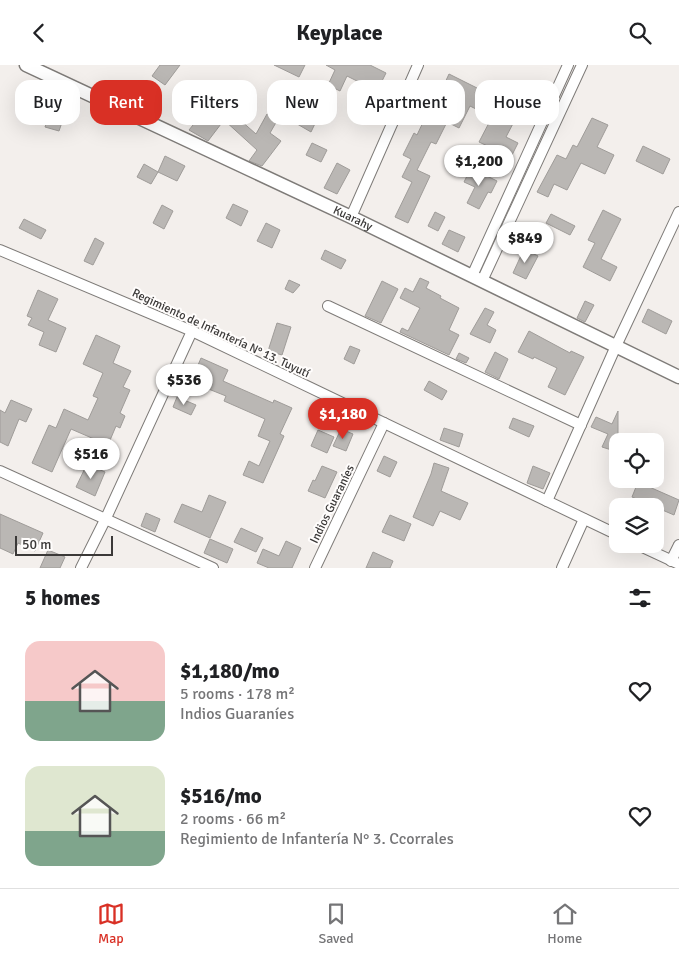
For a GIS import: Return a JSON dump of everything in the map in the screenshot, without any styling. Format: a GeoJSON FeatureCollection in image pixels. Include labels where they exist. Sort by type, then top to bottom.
{"type":"FeatureCollection","features":[{"type":"Feature","properties":{"kind":"street","name":"Kuarahy"},"geometry":{"type":"LineString","coordinates":[[26,65],[351,217],[679,377]]}},
{"type":"Feature","properties":{"kind":"street"},"geometry":{"type":"LineString","coordinates":[[351,217],[417,65]]}},
{"type":"Feature","properties":{"kind":"street"},"geometry":{"type":"LineString","coordinates":[[477,278],[568,65]]}},
{"type":"Feature","properties":{"kind":"street"},"geometry":{"type":"LineString","coordinates":[[477,278],[582,65]]}},
{"type":"Feature","properties":{"kind":"street"},"geometry":{"type":"LineString","coordinates":[[547,501],[616,346],[679,212]]}},
{"type":"Feature","properties":{"kind":"street","name":"Regimiento de Infantería N° 13. Tuyutí"},"geometry":{"type":"LineString","coordinates":[[0,250],[192,331],[609,531]]}},
{"type":"Feature","properties":{"kind":"street"},"geometry":{"type":"LineString","coordinates":[[328,306],[581,425]]}},
{"type":"Feature","properties":{"kind":"street"},"geometry":{"type":"LineString","coordinates":[[81,568],[192,331]]}},
{"type":"Feature","properties":{"kind":"street","name":"Indios Guaraníes"},"geometry":{"type":"LineString","coordinates":[[315,568],[384,423]]}},
{"type":"Feature","properties":{"kind":"street"},"geometry":{"type":"LineString","coordinates":[[0,471],[213,568]]}},
{"type":"Feature","properties":{"kind":"street"},"geometry":{"type":"LineString","coordinates":[[562,568],[584,519]]}},
{"type":"Feature","properties":{"kind":"street"},"geometry":{"type":"LineString","coordinates":[[656,553],[675,562],[679,545]]}},
{"type":"Feature","properties":{"kind":"building"},"geometry":{"type":"Polygon","coordinates":[[[160,65],[180,65],[165,85],[162,83],[162,80],[158,80],[152,76],[160,65]]]}},
{"type":"Feature","properties":{"kind":"building"},"geometry":{"type":"Polygon","coordinates":[[[274,65],[305,65],[299,77],[274,65]]]}},
{"type":"Feature","properties":{"kind":"building"},"geometry":{"type":"Polygon","coordinates":[[[326,65],[370,65],[386,73],[382,80],[355,80],[347,76],[340,91],[337,90],[337,80],[330,80],[335,70],[326,65]]]}},
{"type":"Feature","properties":{"kind":"building"},"geometry":{"type":"Polygon","coordinates":[[[449,74],[461,80],[446,80],[449,74]]]}},
{"type":"Feature","properties":{"kind":"building"},"geometry":{"type":"Polygon","coordinates":[[[465,82],[475,87],[475,108],[470,106],[465,116],[465,82]]]}},
{"type":"Feature","properties":{"kind":"building"},"geometry":{"type":"Polygon","coordinates":[[[267,114],[267,125],[275,125],[270,133],[281,141],[262,166],[249,161],[257,150],[230,125],[246,125],[256,134],[267,114]]]}},
{"type":"Feature","properties":{"kind":"building"},"geometry":{"type":"Polygon","coordinates":[[[592,118],[608,125],[597,147],[614,155],[605,174],[581,163],[567,190],[554,184],[548,197],[537,192],[557,155],[566,159],[573,145],[577,147],[592,118]]]}},
{"type":"Feature","properties":{"kind":"building"},"geometry":{"type":"Polygon","coordinates":[[[46,125],[61,125],[59,131],[45,127],[46,125]]]}},
{"type":"Feature","properties":{"kind":"building"},"geometry":{"type":"Polygon","coordinates":[[[193,125],[220,125],[208,141],[189,130],[193,125]]]}},
{"type":"Feature","properties":{"kind":"building"},"geometry":{"type":"Polygon","coordinates":[[[299,125],[314,125],[311,132],[299,125]]]}},
{"type":"Feature","properties":{"kind":"building"},"geometry":{"type":"Polygon","coordinates":[[[422,125],[446,125],[436,144],[431,142],[417,170],[430,176],[408,223],[395,217],[412,182],[402,177],[411,159],[403,155],[414,133],[417,135],[422,125]]]}},
{"type":"Feature","properties":{"kind":"building"},"geometry":{"type":"Polygon","coordinates":[[[488,125],[512,125],[506,137],[518,143],[511,157],[479,142],[488,125]]]}},
{"type":"Feature","properties":{"kind":"building"},"geometry":{"type":"Polygon","coordinates":[[[312,143],[327,150],[321,162],[306,155],[312,143]]]}},
{"type":"Feature","properties":{"kind":"building"},"geometry":{"type":"Polygon","coordinates":[[[643,146],[670,159],[663,174],[636,161],[643,146]]]}},
{"type":"Feature","properties":{"kind":"building"},"geometry":{"type":"Polygon","coordinates":[[[165,156],[185,166],[177,181],[158,172],[165,156]]]}},
{"type":"Feature","properties":{"kind":"building"},"geometry":{"type":"Polygon","coordinates":[[[337,163],[350,170],[337,194],[324,188],[337,163]]]}},
{"type":"Feature","properties":{"kind":"building"},"geometry":{"type":"Polygon","coordinates":[[[144,164],[158,172],[151,184],[137,177],[144,164]]]}},
{"type":"Feature","properties":{"kind":"building"},"geometry":{"type":"Polygon","coordinates":[[[471,168],[497,181],[491,193],[488,192],[479,209],[467,203],[475,187],[464,182],[471,168]]]}},
{"type":"Feature","properties":{"kind":"building"},"geometry":{"type":"Polygon","coordinates":[[[233,204],[248,211],[241,226],[226,218],[233,204]]]}},
{"type":"Feature","properties":{"kind":"building"},"geometry":{"type":"Polygon","coordinates":[[[162,205],[173,211],[164,229],[153,223],[162,205]]]}},
{"type":"Feature","properties":{"kind":"building"},"geometry":{"type":"Polygon","coordinates":[[[603,210],[621,219],[601,259],[617,267],[610,281],[583,267],[595,243],[588,240],[603,210]]]}},
{"type":"Feature","properties":{"kind":"building"},"geometry":{"type":"Polygon","coordinates":[[[435,212],[445,217],[438,231],[428,226],[435,212]]]}},
{"type":"Feature","properties":{"kind":"building"},"geometry":{"type":"Polygon","coordinates":[[[551,214],[575,226],[570,235],[546,223],[551,214]]]}},
{"type":"Feature","properties":{"kind":"building"},"geometry":{"type":"Polygon","coordinates":[[[24,219],[46,230],[41,239],[19,228],[24,219]]]}},
{"type":"Feature","properties":{"kind":"building"},"geometry":{"type":"Polygon","coordinates":[[[266,223],[280,230],[272,248],[257,241],[266,223]]]}},
{"type":"Feature","properties":{"kind":"building"},"geometry":{"type":"Polygon","coordinates":[[[449,230],[465,237],[458,252],[442,244],[449,230]]]}},
{"type":"Feature","properties":{"kind":"building"},"geometry":{"type":"Polygon","coordinates":[[[95,238],[104,243],[93,265],[84,261],[95,238]]]}},
{"type":"Feature","properties":{"kind":"building"},"geometry":{"type":"Polygon","coordinates":[[[524,249],[538,256],[526,279],[513,273],[524,249]]]}},
{"type":"Feature","properties":{"kind":"building"},"geometry":{"type":"Polygon","coordinates":[[[325,250],[346,260],[341,269],[321,259],[325,250]]]}},
{"type":"Feature","properties":{"kind":"building"},"geometry":{"type":"Polygon","coordinates":[[[420,278],[429,282],[426,288],[459,308],[449,330],[459,335],[449,355],[400,332],[402,328],[408,331],[420,308],[400,298],[405,288],[413,292],[420,278]]]}},
{"type":"Feature","properties":{"kind":"building"},"geometry":{"type":"Polygon","coordinates":[[[289,280],[300,285],[293,293],[285,289],[289,280]]]}},
{"type":"Feature","properties":{"kind":"building"},"geometry":{"type":"Polygon","coordinates":[[[382,281],[398,289],[381,323],[365,316],[382,281]]]}},
{"type":"Feature","properties":{"kind":"building"},"geometry":{"type":"Polygon","coordinates":[[[38,290],[58,299],[48,320],[66,328],[56,352],[39,345],[44,332],[28,325],[32,318],[27,316],[38,290]]]}},
{"type":"Feature","properties":{"kind":"building"},"geometry":{"type":"Polygon","coordinates":[[[585,301],[594,305],[585,322],[577,318],[585,301]]]}},
{"type":"Feature","properties":{"kind":"building"},"geometry":{"type":"Polygon","coordinates":[[[485,308],[494,312],[487,325],[496,330],[490,343],[470,334],[485,308]]]}},
{"type":"Feature","properties":{"kind":"building"},"geometry":{"type":"Polygon","coordinates":[[[648,309],[672,321],[666,334],[642,322],[648,309]]]}},
{"type":"Feature","properties":{"kind":"building"},"geometry":{"type":"Polygon","coordinates":[[[277,323],[291,327],[282,355],[268,351],[277,323]]]}},
{"type":"Feature","properties":{"kind":"building"},"geometry":{"type":"Polygon","coordinates":[[[529,331],[570,353],[571,351],[584,357],[565,395],[548,387],[557,368],[518,352],[529,331]]]}},
{"type":"Feature","properties":{"kind":"building"},"geometry":{"type":"Polygon","coordinates":[[[96,335],[120,346],[113,363],[131,371],[123,387],[130,390],[120,413],[125,416],[120,428],[116,426],[108,445],[71,429],[52,472],[32,463],[49,425],[56,428],[64,409],[88,420],[98,398],[93,396],[103,373],[83,364],[96,335]]]}},
{"type":"Feature","properties":{"kind":"building"},"geometry":{"type":"Polygon","coordinates":[[[350,346],[360,350],[354,364],[344,359],[350,346]]]}},
{"type":"Feature","properties":{"kind":"building"},"geometry":{"type":"Polygon","coordinates":[[[495,352],[508,359],[499,379],[485,372],[495,352]]]}},
{"type":"Feature","properties":{"kind":"building"},"geometry":{"type":"Polygon","coordinates":[[[459,353],[469,358],[466,363],[456,359],[459,353]]]}},
{"type":"Feature","properties":{"kind":"building"},"geometry":{"type":"Polygon","coordinates":[[[201,358],[228,370],[223,381],[273,403],[274,400],[292,408],[280,434],[284,436],[263,483],[243,475],[249,461],[259,466],[270,441],[258,436],[265,419],[224,401],[226,396],[206,388],[208,383],[193,377],[201,358]]]}},
{"type":"Feature","properties":{"kind":"building"},"geometry":{"type":"Polygon","coordinates":[[[429,381],[447,391],[442,400],[424,390],[429,381]]]}},
{"type":"Feature","properties":{"kind":"building"},"geometry":{"type":"Polygon","coordinates":[[[177,397],[196,405],[191,415],[173,407],[177,397]]]}},
{"type":"Feature","properties":{"kind":"building"},"geometry":{"type":"Polygon","coordinates":[[[11,400],[32,409],[26,422],[19,419],[8,446],[0,442],[0,410],[5,413],[11,400]]]}},
{"type":"Feature","properties":{"kind":"building"},"geometry":{"type":"Polygon","coordinates":[[[618,411],[618,433],[609,433],[609,449],[602,447],[608,434],[591,427],[596,417],[612,424],[618,411]]]}},
{"type":"Feature","properties":{"kind":"building"},"geometry":{"type":"Polygon","coordinates":[[[513,418],[534,426],[529,437],[509,428],[513,418]]]}},
{"type":"Feature","properties":{"kind":"building"},"geometry":{"type":"Polygon","coordinates":[[[444,428],[463,434],[459,447],[440,440],[444,428]]]}},
{"type":"Feature","properties":{"kind":"building"},"geometry":{"type":"Polygon","coordinates":[[[341,429],[353,434],[346,451],[333,446],[341,429]]]}},
{"type":"Feature","properties":{"kind":"building"},"geometry":{"type":"Polygon","coordinates":[[[318,430],[334,437],[327,453],[311,446],[318,430]]]}},
{"type":"Feature","properties":{"kind":"building"},"geometry":{"type":"Polygon","coordinates":[[[384,456],[397,462],[390,477],[377,471],[384,456]]]}},
{"type":"Feature","properties":{"kind":"building"},"geometry":{"type":"Polygon","coordinates":[[[434,463],[449,468],[441,491],[468,503],[460,520],[440,511],[433,526],[413,517],[434,463]]]}},
{"type":"Feature","properties":{"kind":"building"},"geometry":{"type":"Polygon","coordinates":[[[87,464],[105,472],[95,496],[76,487],[87,464]]]}},
{"type":"Feature","properties":{"kind":"building"},"geometry":{"type":"Polygon","coordinates":[[[322,466],[337,472],[325,498],[308,491],[322,466]]]}},
{"type":"Feature","properties":{"kind":"building"},"geometry":{"type":"Polygon","coordinates":[[[533,466],[550,473],[543,489],[527,483],[533,466]]]}},
{"type":"Feature","properties":{"kind":"building"},"geometry":{"type":"Polygon","coordinates":[[[636,488],[652,488],[679,500],[674,515],[664,511],[664,498],[632,497],[636,488]]]}},
{"type":"Feature","properties":{"kind":"building"},"geometry":{"type":"Polygon","coordinates":[[[209,495],[226,502],[210,538],[174,522],[182,504],[202,512],[209,495]]]}},
{"type":"Feature","properties":{"kind":"building"},"geometry":{"type":"Polygon","coordinates":[[[146,513],[160,519],[155,532],[141,526],[146,513]]]}},
{"type":"Feature","properties":{"kind":"building"},"geometry":{"type":"Polygon","coordinates":[[[0,514],[43,533],[35,551],[18,543],[13,554],[0,548],[0,514]]]}},
{"type":"Feature","properties":{"kind":"building"},"geometry":{"type":"Polygon","coordinates":[[[390,515],[411,524],[404,541],[382,532],[390,515]]]}},
{"type":"Feature","properties":{"kind":"building"},"geometry":{"type":"Polygon","coordinates":[[[241,528],[263,538],[256,552],[234,542],[241,528]]]}},
{"type":"Feature","properties":{"kind":"building"},"geometry":{"type":"Polygon","coordinates":[[[210,539],[233,549],[227,563],[204,553],[210,539]]]}},
{"type":"Feature","properties":{"kind":"building"},"geometry":{"type":"Polygon","coordinates":[[[286,541],[301,548],[292,568],[269,568],[257,563],[263,549],[279,556],[286,541]]]}},
{"type":"Feature","properties":{"kind":"building"},"geometry":{"type":"Polygon","coordinates":[[[48,550],[65,557],[60,568],[40,568],[48,550]]]}},
{"type":"Feature","properties":{"kind":"building"},"geometry":{"type":"Polygon","coordinates":[[[373,552],[393,561],[390,568],[366,568],[373,552]]]}}]}
